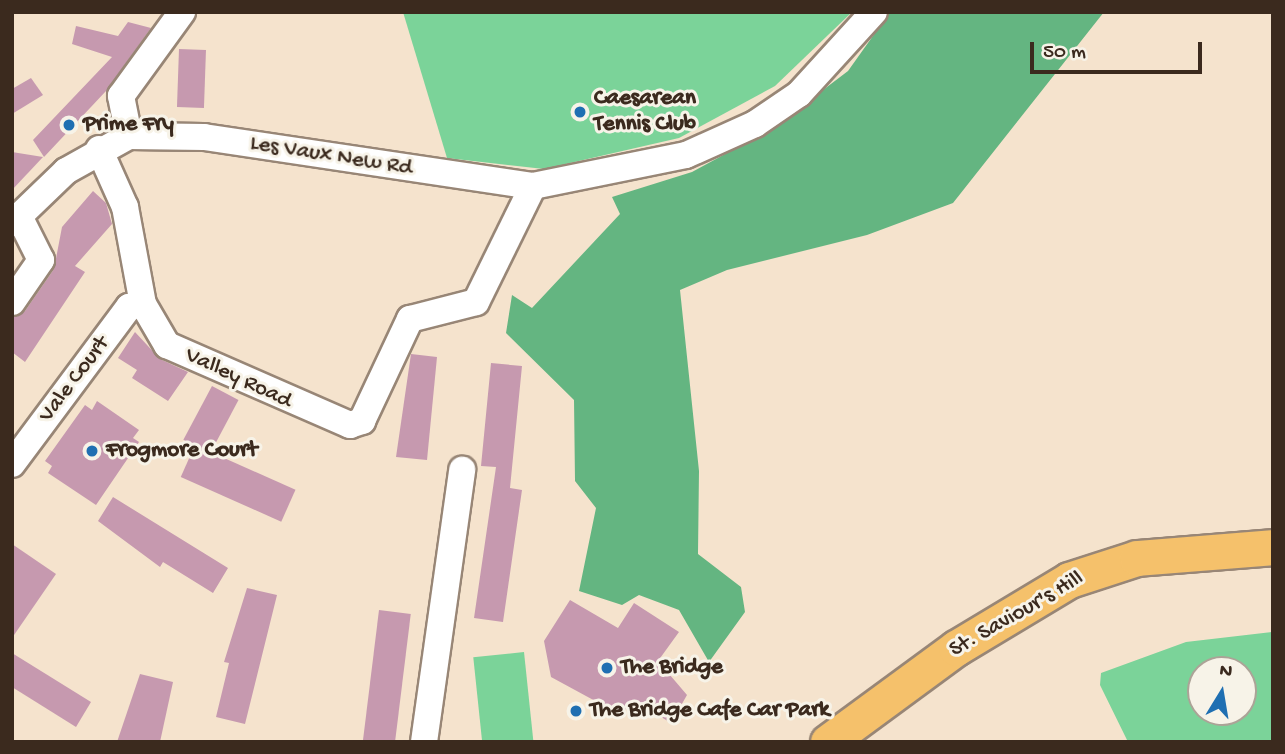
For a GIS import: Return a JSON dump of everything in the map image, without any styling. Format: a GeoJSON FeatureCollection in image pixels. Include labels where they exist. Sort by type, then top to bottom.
{"type":"FeatureCollection","features":[{"type":"Feature","properties":{"kind":"main road","name":"St. Saviour's Hill"},"geometry":{"type":"LineString","coordinates":[[828,742],[957,648],[1069,580],[1137,558],[1273,547]]}},
{"type":"Feature","properties":{"kind":"street"},"geometry":{"type":"LineString","coordinates":[[12,302],[41,260],[16,220],[66,171],[99,149],[129,136],[121,96],[181,12]]}},
{"type":"Feature","properties":{"kind":"street"},"geometry":{"type":"LineString","coordinates":[[533,186],[687,155],[755,124],[828,68],[874,12]]}},
{"type":"Feature","properties":{"kind":"street","name":"Les Vaux New Rd"},"geometry":{"type":"LineString","coordinates":[[129,136],[204,136],[533,186]]}},
{"type":"Feature","properties":{"kind":"street","name":"Valley Road"},"geometry":{"type":"LineString","coordinates":[[99,149],[125,208],[143,304],[167,345],[350,425],[362,421],[410,319],[477,302],[533,186]]}},
{"type":"Feature","properties":{"kind":"street","name":"Vale Court"},"geometry":{"type":"LineString","coordinates":[[12,464],[129,307],[143,304]]}},
{"type":"Feature","properties":{"kind":"street"},"geometry":{"type":"LineString","coordinates":[[424,742],[462,470]]}},
{"type":"Feature","properties":{"kind":"green space","name":"Caesarean Tennis Club"},"geometry":{"type":"Polygon","coordinates":[[[403,12],[852,12],[775,86],[679,138],[544,169],[447,158],[403,12]]]}},
{"type":"Feature","properties":{"kind":"green space"},"geometry":{"type":"Polygon","coordinates":[[[890,12],[1104,12],[953,203],[867,235],[727,270],[680,290],[699,471],[698,554],[741,587],[745,612],[709,662],[679,610],[639,595],[622,605],[579,591],[596,508],[575,481],[574,400],[506,333],[512,295],[532,308],[620,214],[612,197],[692,172],[773,128],[848,71],[890,12]]]}},
{"type":"Feature","properties":{"kind":"green space"},"geometry":{"type":"Polygon","coordinates":[[[1273,632],[1273,742],[1128,742],[1100,685],[1101,673],[1186,642],[1273,632]]]}},
{"type":"Feature","properties":{"kind":"green space"},"geometry":{"type":"Polygon","coordinates":[[[524,652],[533,742],[482,742],[473,657],[524,652]]]}},
{"type":"Feature","properties":{"kind":"building"},"geometry":{"type":"Polygon","coordinates":[[[128,22],[151,28],[106,91],[44,157],[33,140],[112,57],[72,44],[76,26],[118,36],[128,22]]]}},
{"type":"Feature","properties":{"kind":"building"},"geometry":{"type":"Polygon","coordinates":[[[179,49],[206,50],[204,108],[177,107],[179,49]]]}},
{"type":"Feature","properties":{"kind":"building"},"geometry":{"type":"Polygon","coordinates":[[[31,78],[43,95],[12,114],[12,89],[31,78]]]}},
{"type":"Feature","properties":{"kind":"building"},"geometry":{"type":"Polygon","coordinates":[[[12,152],[43,157],[12,190],[12,152]]]}},
{"type":"Feature","properties":{"kind":"building"},"geometry":{"type":"Polygon","coordinates":[[[93,191],[106,203],[112,224],[75,266],[85,272],[25,362],[12,352],[12,318],[25,311],[54,269],[62,227],[93,191]]]}},
{"type":"Feature","properties":{"kind":"building"},"geometry":{"type":"Polygon","coordinates":[[[135,332],[160,359],[188,372],[168,401],[132,378],[137,370],[118,358],[135,332]]]}},
{"type":"Feature","properties":{"kind":"building"},"geometry":{"type":"Polygon","coordinates":[[[411,354],[437,357],[427,460],[396,457],[411,354]]]}},
{"type":"Feature","properties":{"kind":"building"},"geometry":{"type":"Polygon","coordinates":[[[491,363],[522,366],[510,488],[522,490],[503,622],[474,618],[496,467],[481,466],[491,363]]]}},
{"type":"Feature","properties":{"kind":"building"},"geometry":{"type":"Polygon","coordinates":[[[212,386],[238,400],[210,454],[183,440],[212,386]]]}},
{"type":"Feature","properties":{"kind":"building","name":"Frogmore Court"},"geometry":{"type":"Polygon","coordinates":[[[97,401],[139,430],[133,438],[139,442],[96,505],[48,473],[52,466],[45,461],[85,405],[92,410],[97,401]]]}},
{"type":"Feature","properties":{"kind":"building"},"geometry":{"type":"Polygon","coordinates":[[[195,445],[295,490],[281,522],[181,477],[195,445]]]}},
{"type":"Feature","properties":{"kind":"building"},"geometry":{"type":"Polygon","coordinates":[[[113,497],[228,568],[213,593],[163,562],[160,567],[98,521],[113,497]]]}},
{"type":"Feature","properties":{"kind":"building"},"geometry":{"type":"Polygon","coordinates":[[[12,544],[56,574],[12,638],[12,544]]]}},
{"type":"Feature","properties":{"kind":"building"},"geometry":{"type":"Polygon","coordinates":[[[247,588],[277,595],[245,724],[216,717],[229,663],[224,662],[247,588]]]}},
{"type":"Feature","properties":{"kind":"building","name":"The Bridge"},"geometry":{"type":"Polygon","coordinates":[[[570,600],[618,628],[634,603],[679,632],[658,661],[687,695],[671,723],[633,700],[621,715],[551,677],[544,641],[570,600]]]}},
{"type":"Feature","properties":{"kind":"building"},"geometry":{"type":"Polygon","coordinates":[[[379,610],[411,614],[395,742],[363,742],[379,610]]]}},
{"type":"Feature","properties":{"kind":"building"},"geometry":{"type":"Polygon","coordinates":[[[12,653],[91,702],[76,727],[12,687],[12,653]]]}},
{"type":"Feature","properties":{"kind":"building"},"geometry":{"type":"Polygon","coordinates":[[[140,674],[173,682],[160,742],[117,742],[140,674]]]}},
{"type":"Feature","properties":{"kind":"place","name":"Caesarean Tennis Club"},"geometry":{"type":"Point","coordinates":[580,112]}},
{"type":"Feature","properties":{"kind":"place","name":"Prime Fry"},"geometry":{"type":"Point","coordinates":[69,125]}},
{"type":"Feature","properties":{"kind":"place","name":"Frogmore Court"},"geometry":{"type":"Point","coordinates":[92,451]}},
{"type":"Feature","properties":{"kind":"place","name":"The Bridge"},"geometry":{"type":"Point","coordinates":[607,668]}},
{"type":"Feature","properties":{"kind":"place","name":"The Bridge Cafe Car Park"},"geometry":{"type":"Point","coordinates":[576,711]}}]}
